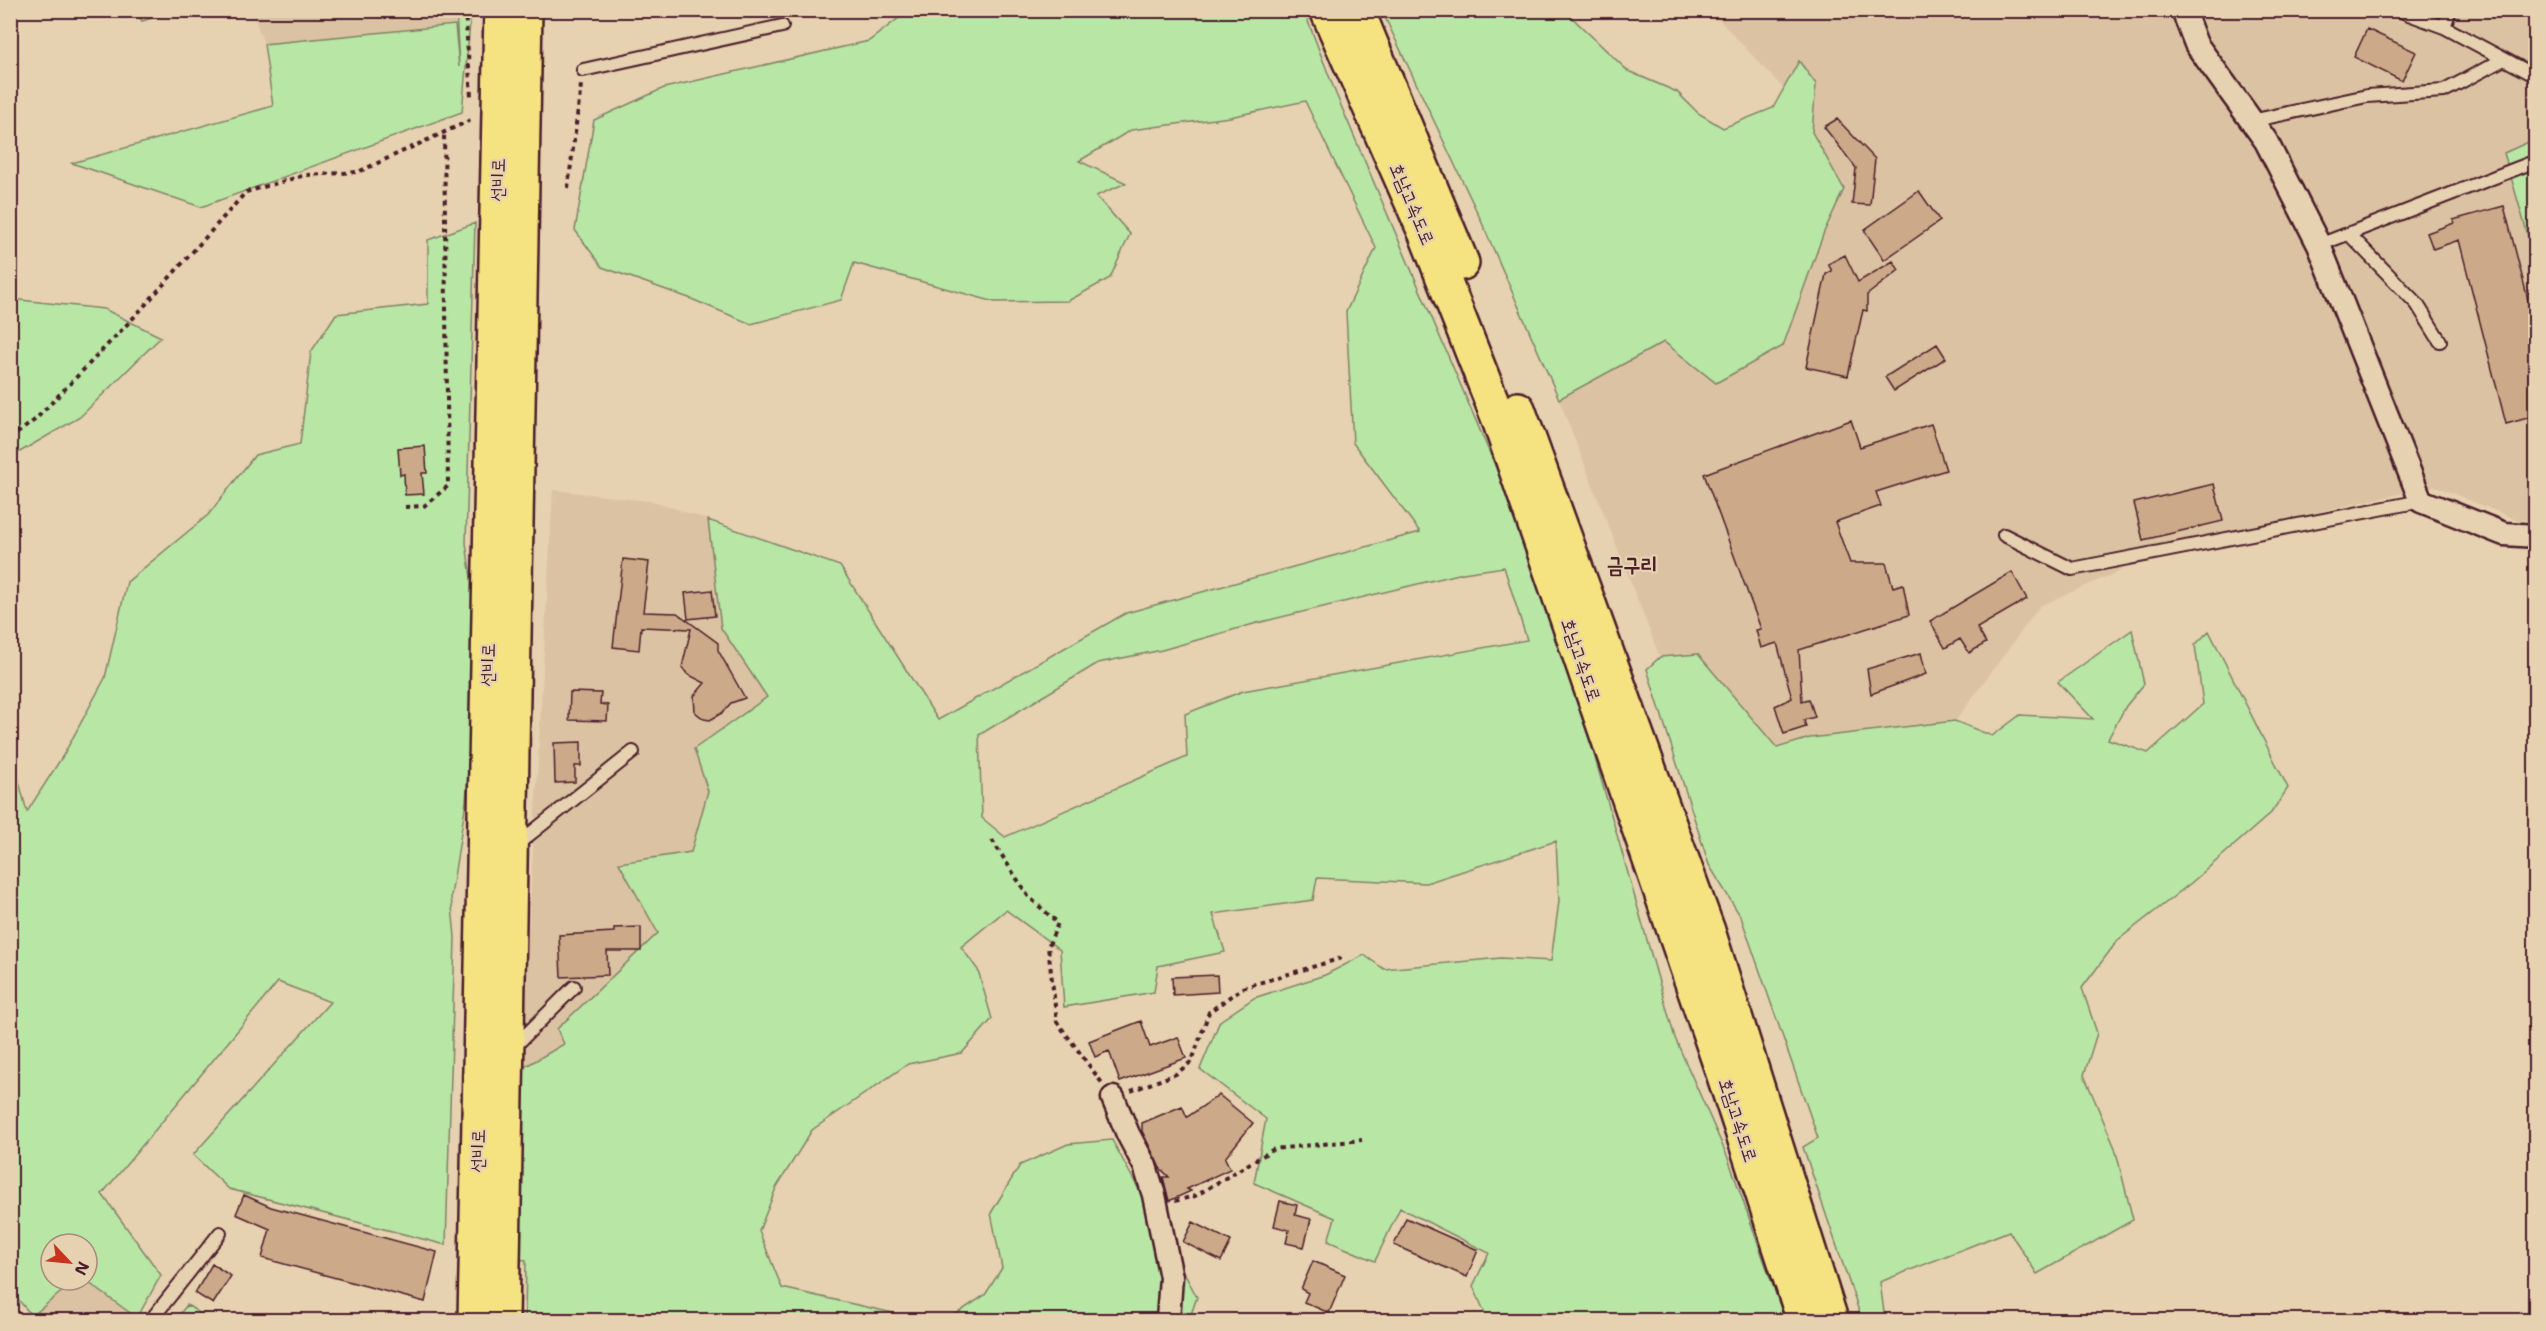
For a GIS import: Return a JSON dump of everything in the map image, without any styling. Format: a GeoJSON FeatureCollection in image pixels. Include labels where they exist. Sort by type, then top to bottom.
{"type":"FeatureCollection","features":[{"type":"Feature","properties":{"kind":"main road","name":"선비로"},"geometry":{"type":"LineString","coordinates":[[475,1320],[501,10]]}},
{"type":"Feature","properties":{"kind":"main road","name":"선비로"},"geometry":{"type":"LineString","coordinates":[[502,1320],[525,10]]}},
{"type":"Feature","properties":{"kind":"main road","name":"호남고속도로"},"geometry":{"type":"LineString","coordinates":[[1327,10],[1425,232],[1498,417],[1724,1076],[1804,1320]]}},
{"type":"Feature","properties":{"kind":"main road","name":"호남고속도로"},"geometry":{"type":"LineString","coordinates":[[1357,10],[1446,223],[1541,469],[1707,931],[1831,1320]]}},
{"type":"Feature","properties":{"kind":"street"},"geometry":{"type":"LineString","coordinates":[[2183,10],[2196,44],[2266,141],[2319,246],[2421,501],[2504,534],[2535,536]]}},
{"type":"Feature","properties":{"kind":"street"},"geometry":{"type":"LineString","coordinates":[[1113,1098],[1145,1166],[1157,1206],[1171,1277],[1168,1320]]}},
{"type":"Feature","properties":{"kind":"lane"},"geometry":{"type":"LineString","coordinates":[[2398,10],[2444,27],[2535,75]]}},
{"type":"Feature","properties":{"kind":"lane"},"geometry":{"type":"LineString","coordinates":[[2444,27],[2450,10]]}},
{"type":"Feature","properties":{"kind":"lane"},"geometry":{"type":"LineString","coordinates":[[583,69],[782,26]]}},
{"type":"Feature","properties":{"kind":"lane"},"geometry":{"type":"LineString","coordinates":[[2252,121],[2367,96],[2444,91],[2504,59]]}},
{"type":"Feature","properties":{"kind":"lane"},"geometry":{"type":"LineString","coordinates":[[2319,246],[2535,160]]}},
{"type":"Feature","properties":{"kind":"lane"},"geometry":{"type":"LineString","coordinates":[[2349,234],[2417,304],[2440,341]]}},
{"type":"Feature","properties":{"kind":"lane"},"geometry":{"type":"LineString","coordinates":[[2004,535],[2072,569],[2421,501]]}},
{"type":"Feature","properties":{"kind":"lane"},"geometry":{"type":"LineString","coordinates":[[510,850],[633,752]]}},
{"type":"Feature","properties":{"kind":"lane"},"geometry":{"type":"LineString","coordinates":[[506,1056],[574,987]]}},
{"type":"Feature","properties":{"kind":"lane"},"geometry":{"type":"LineString","coordinates":[[151,1320],[220,1233]]}},
{"type":"Feature","properties":{"kind":"path"},"geometry":{"type":"LineString","coordinates":[[568,188],[583,69]]}},
{"type":"Feature","properties":{"kind":"path"},"geometry":{"type":"LineString","coordinates":[[10,439],[36,419],[130,321],[246,192],[305,175],[358,172],[473,119]]}},
{"type":"Feature","properties":{"kind":"path"},"geometry":{"type":"LineString","coordinates":[[405,507],[424,506],[448,486],[444,132]]}},
{"type":"Feature","properties":{"kind":"path"},"geometry":{"type":"LineString","coordinates":[[992,840],[1028,896],[1058,923],[1048,947],[1057,1022],[1113,1098],[1176,1074],[1192,1061],[1209,1012],[1242,987],[1342,958]]}},
{"type":"Feature","properties":{"kind":"path"},"geometry":{"type":"LineString","coordinates":[[1157,1206],[1195,1196],[1274,1149],[1362,1140]]}},
{"type":"Feature","properties":{"kind":"path"},"geometry":{"type":"LineString","coordinates":[[10,1314],[16,1320]]}},
{"type":"Feature","properties":{"kind":"shaded area"},"geometry":{"type":"Polygon","coordinates":[[[252,11],[454,11],[455,25],[264,44],[252,11]]]}},
{"type":"Feature","properties":{"kind":"shaded area"},"geometry":{"type":"Polygon","coordinates":[[[1711,11],[2535,11],[2535,139],[2504,153],[2535,260],[2535,520],[2518,520],[2435,486],[2190,540],[2040,606],[1955,721],[1810,738],[1777,748],[1698,654],[1660,657],[1559,399],[1664,342],[1716,383],[1824,232],[1844,189],[1812,132],[1816,84],[1799,62],[1783,88],[1711,11]]]}},
{"type":"Feature","properties":{"kind":"shaded area"},"geometry":{"type":"Polygon","coordinates":[[[553,490],[656,502],[708,520],[721,628],[767,697],[694,749],[708,791],[691,852],[658,933],[557,1029],[564,1044],[521,1069],[553,490]]]}},
{"type":"Feature","properties":{"kind":"shaded area"},"geometry":{"type":"Polygon","coordinates":[[[99,1290],[137,1318],[136,1320],[24,1320],[60,1292],[99,1290]]]}},
{"type":"Feature","properties":{"kind":"green space"},"geometry":{"type":"Polygon","coordinates":[[[135,11],[174,11],[142,21],[135,11]]]}},
{"type":"Feature","properties":{"kind":"green space"},"geometry":{"type":"Polygon","coordinates":[[[456,11],[471,11],[462,112],[201,207],[72,163],[273,106],[264,44],[455,25],[459,67],[456,11]]]}},
{"type":"Feature","properties":{"kind":"green space"},"geometry":{"type":"Polygon","coordinates":[[[908,11],[1304,11],[1336,94],[1503,484],[1591,744],[1675,1038],[1728,1158],[1785,1320],[1488,1320],[1473,1286],[1489,1253],[1400,1208],[1375,1261],[1328,1241],[1335,1218],[1254,1183],[1266,1119],[1200,1069],[1220,1021],[1254,998],[1325,975],[1364,955],[1384,969],[1501,958],[1551,961],[1559,901],[1556,841],[1426,883],[1317,878],[1313,900],[1213,914],[1225,952],[1158,966],[1154,992],[1064,1007],[1060,950],[1006,910],[961,947],[978,970],[992,1019],[962,1053],[908,1064],[812,1130],[776,1188],[759,1231],[782,1288],[924,1320],[525,1320],[526,1260],[514,1259],[521,1069],[564,1044],[557,1029],[658,933],[619,863],[691,852],[708,791],[694,749],[767,697],[721,628],[708,520],[840,566],[938,720],[1126,613],[1420,532],[1353,443],[1346,312],[1376,248],[1305,101],[1230,117],[1131,130],[1079,161],[1126,183],[1096,196],[1130,234],[1110,278],[1068,301],[995,302],[854,263],[841,300],[751,324],[689,298],[602,267],[575,230],[594,120],[664,88],[869,41],[908,11]],[[1504,567],[1463,573],[1257,623],[1162,650],[1098,663],[979,735],[982,818],[1005,837],[1187,757],[1185,714],[1243,691],[1527,640],[1504,567]]]}},
{"type":"Feature","properties":{"kind":"green space"},"geometry":{"type":"Polygon","coordinates":[[[1382,11],[1565,11],[1628,71],[1677,92],[1698,113],[1723,128],[1773,108],[1799,61],[1816,84],[1812,132],[1844,189],[1824,232],[1783,346],[1716,383],[1664,342],[1559,399],[1479,216],[1382,11]]]}},
{"type":"Feature","properties":{"kind":"green space"},"geometry":{"type":"Polygon","coordinates":[[[2535,139],[2535,260],[2504,153],[2535,139]]]}},
{"type":"Feature","properties":{"kind":"green space"},"geometry":{"type":"Polygon","coordinates":[[[475,223],[466,543],[474,598],[471,737],[466,801],[451,896],[455,937],[446,1245],[229,1189],[193,1155],[330,1002],[278,982],[102,1194],[161,1275],[137,1318],[99,1290],[99,1232],[39,1232],[39,1292],[61,1292],[32,1316],[11,1291],[11,757],[12,755],[27,812],[64,754],[105,678],[127,582],[208,515],[255,455],[300,444],[311,352],[336,314],[428,304],[428,240],[475,223]]]}},
{"type":"Feature","properties":{"kind":"green space"},"geometry":{"type":"Polygon","coordinates":[[[11,299],[104,309],[161,337],[80,417],[11,457],[11,299]]]}},
{"type":"Feature","properties":{"kind":"green space"},"geometry":{"type":"Polygon","coordinates":[[[2132,630],[2144,684],[2126,706],[2108,739],[2148,753],[2203,704],[2195,645],[2209,631],[2288,788],[2271,813],[2191,883],[2118,940],[2082,988],[2097,1033],[2084,1075],[2115,1148],[2133,1220],[2037,1274],[2009,1231],[1880,1282],[1885,1320],[1862,1320],[1803,1147],[1818,1138],[1741,917],[1709,865],[1647,669],[1660,657],[1698,654],[1777,748],[1810,738],[1955,721],[1992,736],[2020,715],[2093,719],[2058,682],[2132,630]]]}},
{"type":"Feature","properties":{"kind":"green space"},"geometry":{"type":"Polygon","coordinates":[[[1112,1140],[1197,1297],[1189,1320],[947,1320],[985,1295],[1002,1268],[991,1213],[1020,1165],[1068,1144],[1112,1140]]]}},
{"type":"Feature","properties":{"kind":"green space"},"geometry":{"type":"Polygon","coordinates":[[[187,1305],[210,1320],[175,1320],[187,1305]]]}},
{"type":"Feature","properties":{"kind":"building"},"geometry":{"type":"Polygon","coordinates":[[[2367,29],[2416,52],[2402,81],[2354,57],[2367,29]]]}},
{"type":"Feature","properties":{"kind":"building"},"geometry":{"type":"Polygon","coordinates":[[[1837,119],[1875,159],[1870,205],[1852,204],[1856,168],[1824,127],[1837,119]]]}},
{"type":"Feature","properties":{"kind":"building"},"geometry":{"type":"Polygon","coordinates":[[[1919,191],[1940,221],[1884,260],[1864,230],[1919,191]]]}},
{"type":"Feature","properties":{"kind":"building"},"geometry":{"type":"Polygon","coordinates":[[[2504,206],[2535,327],[2535,416],[2506,424],[2459,240],[2433,249],[2427,233],[2454,223],[2453,220],[2504,206]]]}},
{"type":"Feature","properties":{"kind":"building"},"geometry":{"type":"Polygon","coordinates":[[[1845,255],[1858,282],[1893,261],[1899,270],[1867,295],[1867,311],[1863,310],[1848,376],[1806,367],[1826,274],[1832,271],[1828,264],[1845,255]]]}},
{"type":"Feature","properties":{"kind":"building"},"geometry":{"type":"Polygon","coordinates":[[[1937,344],[1946,358],[1894,391],[1885,377],[1937,344]]]}},
{"type":"Feature","properties":{"kind":"building"},"geometry":{"type":"Polygon","coordinates":[[[1851,420],[1860,447],[1931,424],[1946,470],[1876,492],[1881,506],[1835,522],[1850,563],[1886,563],[1893,587],[1903,584],[1909,615],[1799,650],[1802,701],[1809,699],[1815,717],[1804,720],[1806,727],[1784,734],[1775,706],[1792,698],[1777,643],[1761,648],[1756,630],[1761,629],[1704,474],[1851,420]]]}},
{"type":"Feature","properties":{"kind":"building"},"geometry":{"type":"Polygon","coordinates":[[[425,446],[427,473],[422,473],[424,494],[405,495],[404,474],[400,475],[398,448],[425,446]]]}},
{"type":"Feature","properties":{"kind":"building"},"geometry":{"type":"Polygon","coordinates":[[[2214,484],[2223,521],[2143,540],[2134,503],[2214,484]]]}},
{"type":"Feature","properties":{"kind":"building"},"geometry":{"type":"Polygon","coordinates":[[[623,559],[649,562],[643,612],[677,613],[718,643],[718,650],[745,698],[731,703],[722,713],[710,720],[704,719],[695,712],[694,696],[705,683],[687,674],[682,667],[691,629],[641,627],[639,650],[613,647],[623,559]]]}},
{"type":"Feature","properties":{"kind":"building"},"geometry":{"type":"Polygon","coordinates":[[[2012,572],[2027,599],[1977,628],[1986,643],[1969,653],[1960,639],[1945,648],[1930,621],[2012,572]]]}},
{"type":"Feature","properties":{"kind":"building"},"geometry":{"type":"Polygon","coordinates":[[[712,590],[715,616],[688,619],[685,593],[712,590]]]}},
{"type":"Feature","properties":{"kind":"building"},"geometry":{"type":"Polygon","coordinates":[[[1921,653],[1926,674],[1871,694],[1867,669],[1921,653]]]}},
{"type":"Feature","properties":{"kind":"building"},"geometry":{"type":"Polygon","coordinates":[[[570,692],[601,693],[600,704],[608,705],[607,721],[569,720],[570,692]]]}},
{"type":"Feature","properties":{"kind":"building"},"geometry":{"type":"Polygon","coordinates":[[[581,742],[581,766],[575,766],[575,782],[555,783],[554,743],[581,742]]]}},
{"type":"Feature","properties":{"kind":"building"},"geometry":{"type":"Polygon","coordinates":[[[641,927],[641,951],[607,951],[608,975],[561,977],[559,935],[614,932],[614,928],[641,927]]]}},
{"type":"Feature","properties":{"kind":"building"},"geometry":{"type":"Polygon","coordinates":[[[1217,975],[1218,992],[1173,995],[1172,977],[1217,975]]]}},
{"type":"Feature","properties":{"kind":"building"},"geometry":{"type":"Polygon","coordinates":[[[1141,1021],[1150,1047],[1178,1037],[1186,1058],[1120,1082],[1109,1051],[1095,1057],[1089,1041],[1141,1021]]]}},
{"type":"Feature","properties":{"kind":"building"},"geometry":{"type":"Polygon","coordinates":[[[1219,1095],[1253,1123],[1225,1158],[1230,1169],[1187,1189],[1191,1191],[1169,1201],[1163,1177],[1169,1177],[1160,1168],[1142,1131],[1142,1123],[1182,1106],[1187,1117],[1219,1095]]]}},
{"type":"Feature","properties":{"kind":"building"},"geometry":{"type":"Polygon","coordinates":[[[244,1195],[271,1207],[437,1252],[425,1302],[262,1258],[270,1229],[236,1214],[244,1195]]]}},
{"type":"Feature","properties":{"kind":"building"},"geometry":{"type":"Polygon","coordinates":[[[1280,1201],[1297,1205],[1295,1215],[1311,1219],[1304,1247],[1286,1243],[1289,1230],[1274,1226],[1280,1201]]]}},
{"type":"Feature","properties":{"kind":"building"},"geometry":{"type":"Polygon","coordinates":[[[1406,1218],[1478,1250],[1467,1277],[1394,1245],[1406,1218]]]}},
{"type":"Feature","properties":{"kind":"building"},"geometry":{"type":"Polygon","coordinates":[[[1193,1222],[1231,1241],[1221,1261],[1183,1242],[1193,1222]]]}},
{"type":"Feature","properties":{"kind":"building"},"geometry":{"type":"Polygon","coordinates":[[[1313,1261],[1345,1275],[1329,1313],[1304,1302],[1308,1293],[1301,1289],[1313,1261]]]}},
{"type":"Feature","properties":{"kind":"building"},"geometry":{"type":"Polygon","coordinates":[[[212,1264],[231,1276],[213,1304],[195,1293],[212,1264]]]}},
{"type":"Feature","properties":{"kind":"district","name":"금구리"},"geometry":{"type":"Point","coordinates":[1632,565]}}]}
